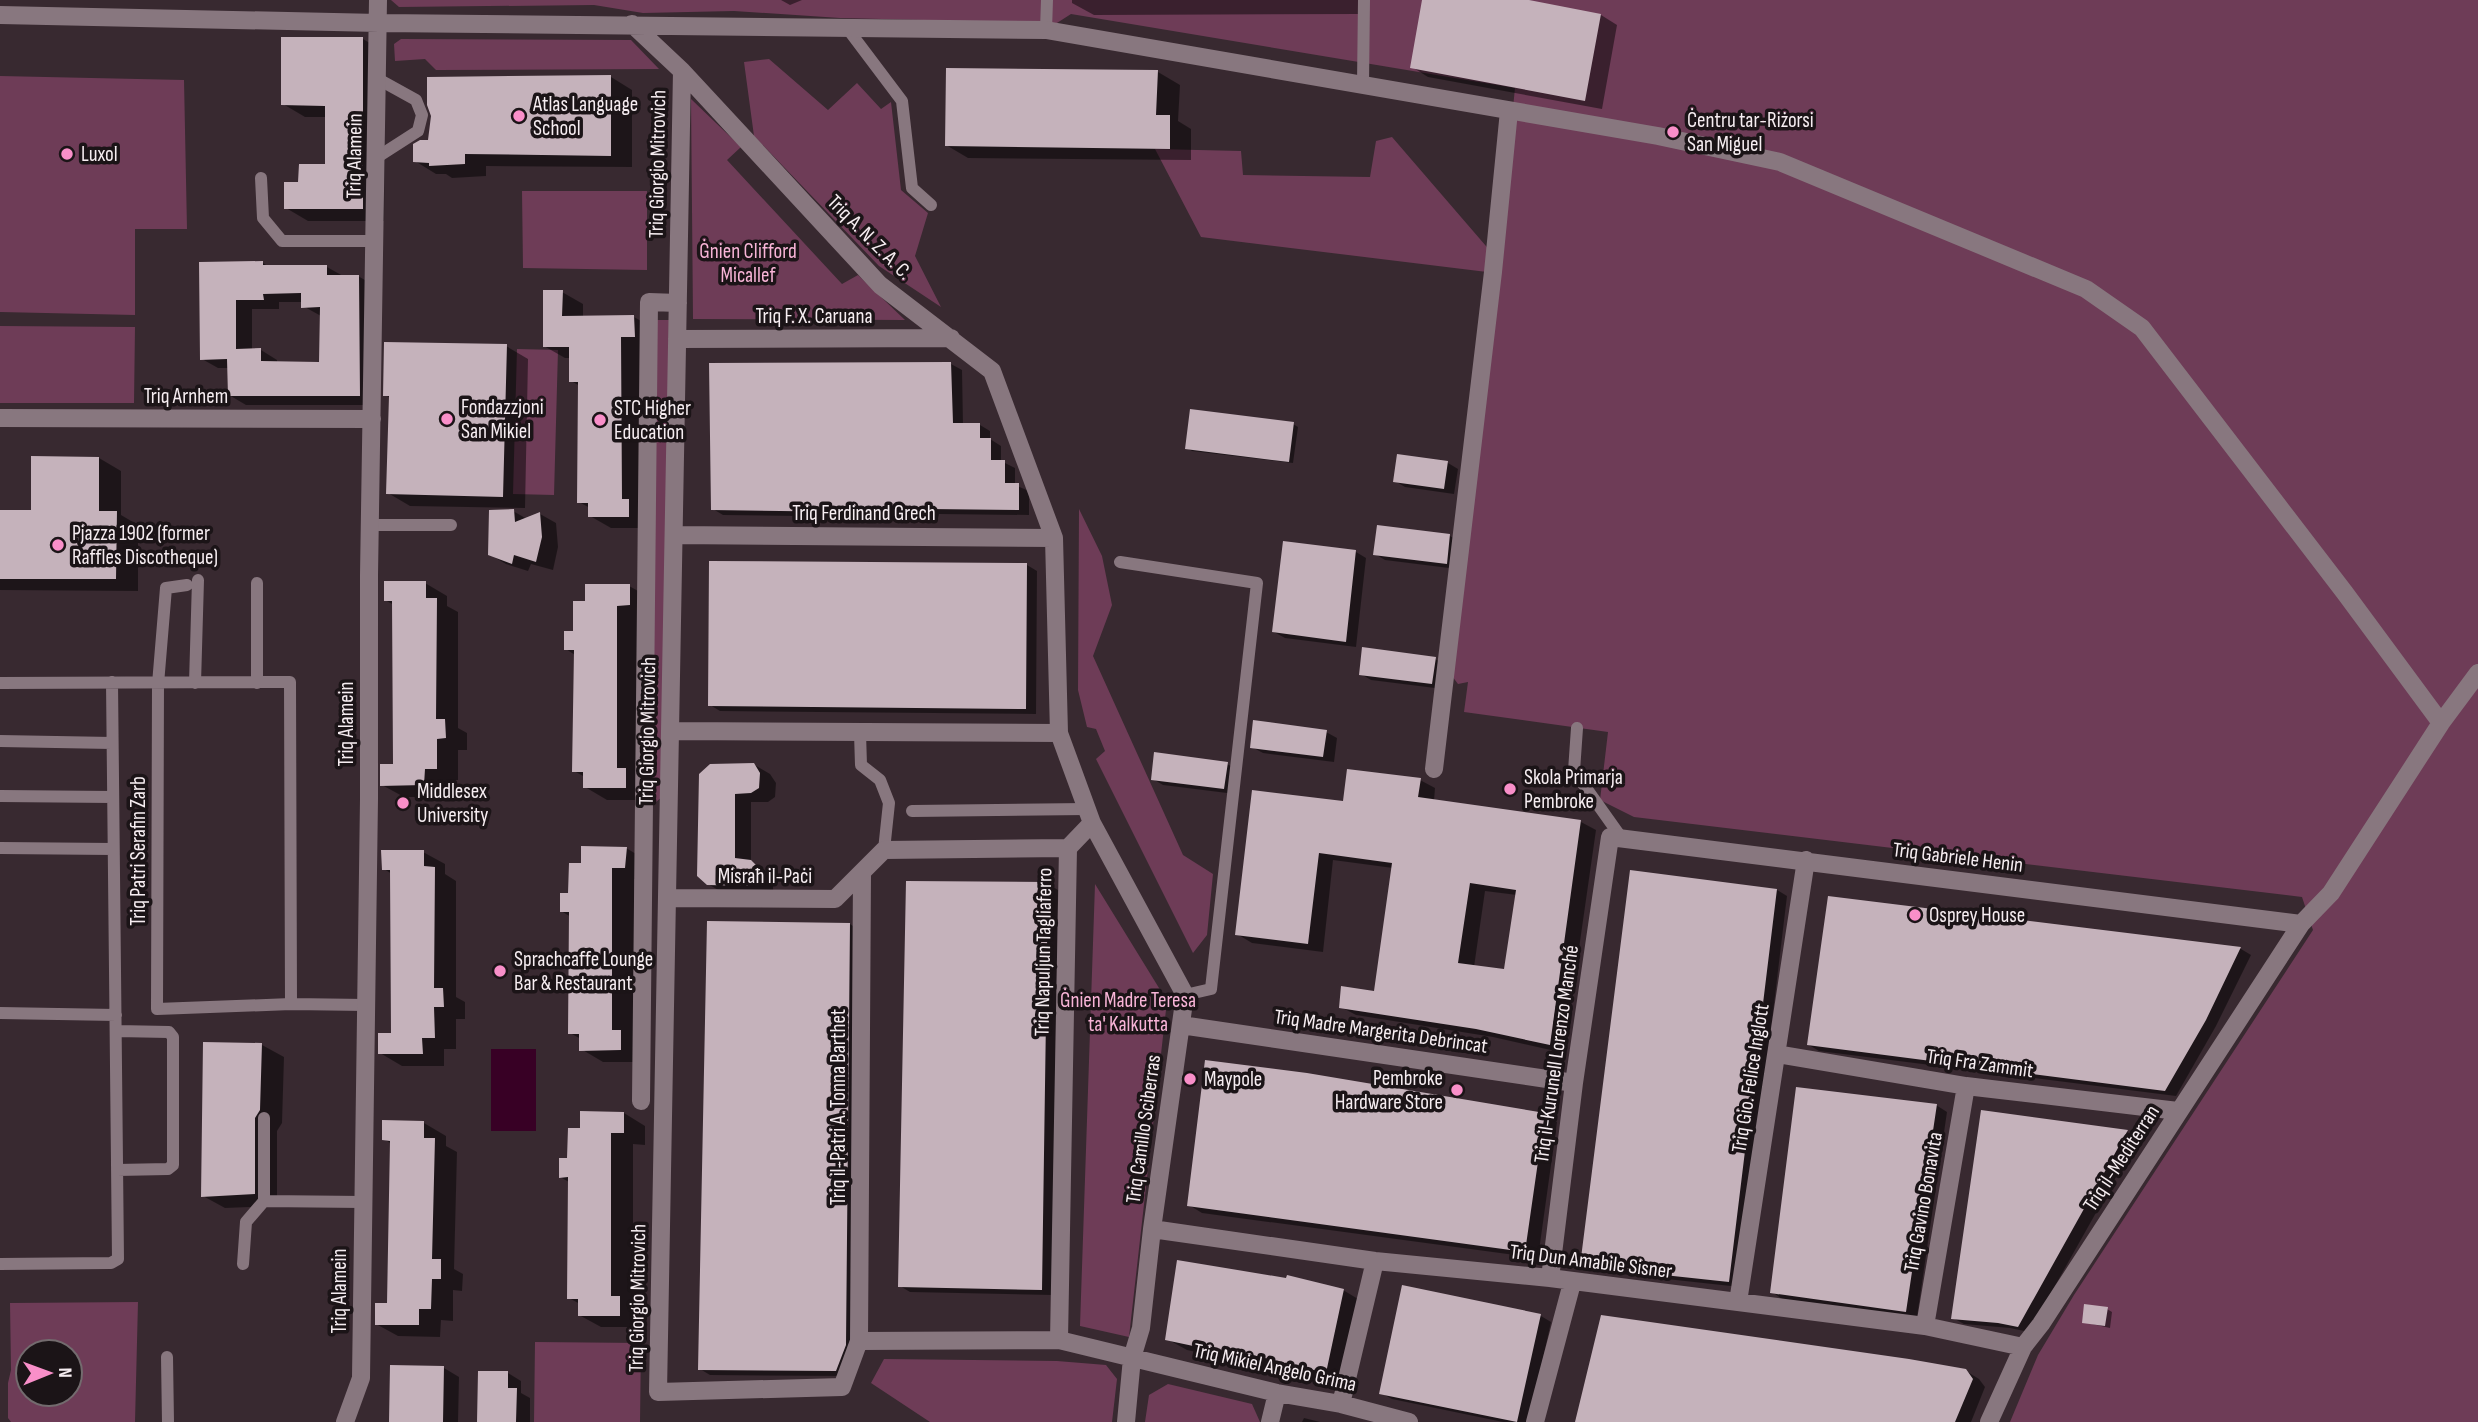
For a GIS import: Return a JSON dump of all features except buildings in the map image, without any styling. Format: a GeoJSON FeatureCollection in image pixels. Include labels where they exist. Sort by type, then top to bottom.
{"type":"FeatureCollection","features":[{"type":"Feature","properties":{"kind":"street","name":"Triq Alamein"},"geometry":{"type":"LineString","coordinates":[[345,1422],[361,1378],[370,525],[379,0]]}},
{"type":"Feature","properties":{"kind":"street"},"geometry":{"type":"LineString","coordinates":[[0,15],[98,9],[379,23],[1046,30],[1658,136],[1780,162],[2085,289],[2142,328],[2441,723]]}},
{"type":"Feature","properties":{"kind":"street","name":"Triq A. N. Z. A. C."},"geometry":{"type":"LineString","coordinates":[[632,24],[682,71],[880,285],[992,371],[1054,538]]}},
{"type":"Feature","properties":{"kind":"street","name":"Triq Giorgio Mitrovich"},"geometry":{"type":"LineString","coordinates":[[658,1392],[682,71]]}},
{"type":"Feature","properties":{"kind":"street"},"geometry":{"type":"LineString","coordinates":[[1434,769],[1493,272],[1509,111]]}},
{"type":"Feature","properties":{"kind":"street"},"geometry":{"type":"LineString","coordinates":[[640,1101],[649,302],[678,303]]}},
{"type":"Feature","properties":{"kind":"street","name":"Triq F. X. Caruana"},"geometry":{"type":"LineString","coordinates":[[677,339],[951,338]]}},
{"type":"Feature","properties":{"kind":"street","name":"Triq Arnhem"},"geometry":{"type":"LineString","coordinates":[[0,418],[372,419]]}},
{"type":"Feature","properties":{"kind":"street","name":"Triq Ferdinand Grech"},"geometry":{"type":"LineString","coordinates":[[674,535],[1054,538]]}},
{"type":"Feature","properties":{"kind":"street"},"geometry":{"type":"LineString","coordinates":[[1054,538],[1059,733],[1089,816],[1185,995]]}},
{"type":"Feature","properties":{"kind":"street","name":"Triq il-Mediterran"},"geometry":{"type":"LineString","coordinates":[[1989,1422],[2023,1347],[2041,1324],[2301,924],[2333,889],[2441,723],[2478,673]]}},
{"type":"Feature","properties":{"kind":"street"},"geometry":{"type":"LineString","coordinates":[[670,731],[1059,733]]}},
{"type":"Feature","properties":{"kind":"street","name":"Triq Napuljun Tagliaferro"},"geometry":{"type":"LineString","coordinates":[[1059,1340],[1068,848],[1089,816]]}},
{"type":"Feature","properties":{"kind":"street","name":"Triq Gabriele Henin"},"geometry":{"type":"LineString","coordinates":[[1616,839],[1806,860],[2301,924]]}},
{"type":"Feature","properties":{"kind":"street","name":"Triq il-Kurunell Lorenzo Manché"},"geometry":{"type":"LineString","coordinates":[[1550,1278],[1574,1083],[1616,839]]}},
{"type":"Feature","properties":{"kind":"street"},"geometry":{"type":"LineString","coordinates":[[884,850],[1068,848]]}},
{"type":"Feature","properties":{"kind":"street","name":"Misraħ il-Paċi"},"geometry":{"type":"LineString","coordinates":[[667,898],[835,899],[884,850]]}},
{"type":"Feature","properties":{"kind":"street","name":"Triq Gio. Felice Inglott"},"geometry":{"type":"LineString","coordinates":[[1738,1302],[1806,860]]}},
{"type":"Feature","properties":{"kind":"street","name":"Triq il-Patri A. Tonna Barthet"},"geometry":{"type":"LineString","coordinates":[[658,1392],[842,1387],[859,1341],[862,874]]}},
{"type":"Feature","properties":{"kind":"street","name":"Triq Camillo Sciberras"},"geometry":{"type":"LineString","coordinates":[[1126,1422],[1132,1358],[1141,1328],[1185,995]]}},
{"type":"Feature","properties":{"kind":"street","name":"Triq Madre Margerita Debrincat"},"geometry":{"type":"LineString","coordinates":[[1181,1024],[1574,1083]]}},
{"type":"Feature","properties":{"kind":"street","name":"Triq Fra Zammit"},"geometry":{"type":"LineString","coordinates":[[1777,1054],[1966,1086],[2178,1111]]}},
{"type":"Feature","properties":{"kind":"street","name":"Triq Gavino Bonavita"},"geometry":{"type":"LineString","coordinates":[[1925,1326],[1966,1086]]}},
{"type":"Feature","properties":{"kind":"street","name":"Triq Dun Amabile Sisner"},"geometry":{"type":"LineString","coordinates":[[1152,1229],[1375,1261],[1550,1278],[1572,1283],[1925,1326],[2023,1347]]}},
{"type":"Feature","properties":{"kind":"street"},"geometry":{"type":"LineString","coordinates":[[1341,1404],[1375,1261]]}},
{"type":"Feature","properties":{"kind":"street"},"geometry":{"type":"LineString","coordinates":[[1535,1422],[1572,1283]]}},
{"type":"Feature","properties":{"kind":"street","name":"Triq Mikiel Angelo Grima"},"geometry":{"type":"LineString","coordinates":[[859,1341],[1059,1340],[1409,1422]]}},
{"type":"Feature","properties":{"kind":"street"},"geometry":{"type":"LineString","coordinates":[[1270,1422],[1277,1393]]}},
{"type":"Feature","properties":{"kind":"lane"},"geometry":{"type":"LineString","coordinates":[[1046,30],[1047,0]]}},
{"type":"Feature","properties":{"kind":"lane"},"geometry":{"type":"LineString","coordinates":[[1363,84],[1364,0]]}},
{"type":"Feature","properties":{"kind":"lane"},"geometry":{"type":"LineString","coordinates":[[847,28],[902,101],[912,188],[931,205]]}},
{"type":"Feature","properties":{"kind":"lane"},"geometry":{"type":"LineString","coordinates":[[376,158],[418,131],[422,115],[416,100],[378,79]]}},
{"type":"Feature","properties":{"kind":"lane"},"geometry":{"type":"LineString","coordinates":[[261,178],[263,218],[282,241],[375,241]]}},
{"type":"Feature","properties":{"kind":"lane"},"geometry":{"type":"LineString","coordinates":[[370,525],[451,525]]}},
{"type":"Feature","properties":{"kind":"lane"},"geometry":{"type":"LineString","coordinates":[[1120,562],[1257,583],[1211,989],[1185,995]]}},
{"type":"Feature","properties":{"kind":"lane"},"geometry":{"type":"LineString","coordinates":[[159,684],[166,588],[192,583],[195,683]]}},
{"type":"Feature","properties":{"kind":"lane"},"geometry":{"type":"LineString","coordinates":[[257,583],[257,683]]}},
{"type":"Feature","properties":{"kind":"lane"},"geometry":{"type":"LineString","coordinates":[[0,1264],[117,1262],[112,682]]}},
{"type":"Feature","properties":{"kind":"lane"},"geometry":{"type":"LineString","coordinates":[[0,683],[290,682],[291,1004],[366,1005]]}},
{"type":"Feature","properties":{"kind":"lane","name":"Triq Patri Serafin Zarb"},"geometry":{"type":"LineString","coordinates":[[159,684],[157,1009],[291,1004]]}},
{"type":"Feature","properties":{"kind":"lane"},"geometry":{"type":"LineString","coordinates":[[1577,728],[1574,771],[1616,839]]}},
{"type":"Feature","properties":{"kind":"lane"},"geometry":{"type":"LineString","coordinates":[[860,733],[861,765],[880,780],[889,803],[884,850]]}},
{"type":"Feature","properties":{"kind":"lane"},"geometry":{"type":"LineString","coordinates":[[0,741],[112,743]]}},
{"type":"Feature","properties":{"kind":"lane"},"geometry":{"type":"LineString","coordinates":[[0,796],[113,797]]}},
{"type":"Feature","properties":{"kind":"lane"},"geometry":{"type":"LineString","coordinates":[[912,811],[1089,816]]}},
{"type":"Feature","properties":{"kind":"lane"},"geometry":{"type":"LineString","coordinates":[[0,848],[113,849]]}},
{"type":"Feature","properties":{"kind":"lane"},"geometry":{"type":"LineString","coordinates":[[0,1013],[116,1015]]}},
{"type":"Feature","properties":{"kind":"lane"},"geometry":{"type":"LineString","coordinates":[[117,1031],[169,1032],[173,1037],[173,1166],[168,1169],[117,1170]]}},
{"type":"Feature","properties":{"kind":"lane"},"geometry":{"type":"LineString","coordinates":[[243,1264],[246,1222],[264,1201],[264,1118]]}},
{"type":"Feature","properties":{"kind":"lane"},"geometry":{"type":"LineString","coordinates":[[264,1201],[363,1202]]}},
{"type":"Feature","properties":{"kind":"lane"},"geometry":{"type":"LineString","coordinates":[[167,1357],[168,1422]]}},
{"type":"Feature","properties":{"kind":"green space"},"geometry":{"type":"Polygon","coordinates":[[[391,0],[2478,0],[2478,1422],[2010,1422],[2038,1355],[2074,1295],[2313,930],[2302,897],[1634,817],[1600,800],[1608,732],[1464,712],[1468,682],[1458,684],[1452,676],[1471,524],[1515,88],[1071,14],[1046,30],[923,20],[734,11],[643,13],[594,5],[399,7],[391,0]]]}},
{"type":"Feature","properties":{"kind":"green space"},"geometry":{"type":"Polygon","coordinates":[[[401,39],[631,40],[659,69],[436,70],[425,59],[395,61],[394,44],[401,39]]]}},
{"type":"Feature","properties":{"kind":"green space"},"geometry":{"type":"Polygon","coordinates":[[[769,59],[828,110],[857,83],[881,109],[891,102],[901,190],[928,213],[915,256],[941,307],[879,266],[754,136],[744,62],[769,59]]]}},
{"type":"Feature","properties":{"kind":"green space","name":"Luxol"},"geometry":{"type":"Polygon","coordinates":[[[0,76],[184,80],[187,229],[135,229],[135,315],[0,312],[0,76]]]}},
{"type":"Feature","properties":{"kind":"green space","name":"Ġnien Clifford Micallef"},"geometry":{"type":"Polygon","coordinates":[[[691,99],[741,147],[727,160],[842,284],[858,275],[905,320],[693,319],[691,99]]]}},
{"type":"Feature","properties":{"kind":"green space"},"geometry":{"type":"Polygon","coordinates":[[[1392,137],[1492,253],[1487,272],[1201,237],[1155,149],[1241,151],[1243,175],[1370,177],[1376,141],[1392,137]]]}},
{"type":"Feature","properties":{"kind":"green space"},"geometry":{"type":"Polygon","coordinates":[[[522,191],[647,191],[647,270],[523,268],[522,191]]]}},
{"type":"Feature","properties":{"kind":"green space"},"geometry":{"type":"Polygon","coordinates":[[[651,320],[669,320],[665,794],[655,803],[647,794],[651,320]]]}},
{"type":"Feature","properties":{"kind":"green space"},"geometry":{"type":"Polygon","coordinates":[[[0,326],[135,327],[134,403],[0,403],[0,326]]]}},
{"type":"Feature","properties":{"kind":"green space"},"geometry":{"type":"Polygon","coordinates":[[[517,349],[558,350],[554,495],[513,494],[517,349]]]}},
{"type":"Feature","properties":{"kind":"green space"},"geometry":{"type":"Polygon","coordinates":[[[1079,509],[1102,556],[1112,605],[1093,656],[1183,855],[1213,874],[1207,935],[1193,953],[1096,759],[1105,751],[1096,729],[1087,727],[1078,690],[1079,509]]]}},
{"type":"Feature","properties":{"kind":"green space","name":"Ġnien Madre Teresa ta' Kalkutta"},"geometry":{"type":"Polygon","coordinates":[[[1095,884],[1167,1001],[1129,1337],[1080,1326],[1095,884]]]}},
{"type":"Feature","properties":{"kind":"green space"},"geometry":{"type":"Polygon","coordinates":[[[138,1302],[135,1422],[11,1422],[8,1418],[8,1383],[11,1370],[10,1303],[138,1302]]]}},
{"type":"Feature","properties":{"kind":"green space"},"geometry":{"type":"Polygon","coordinates":[[[535,1342],[641,1343],[640,1422],[534,1422],[535,1342]]]}},
{"type":"Feature","properties":{"kind":"green space"},"geometry":{"type":"Polygon","coordinates":[[[884,1359],[1057,1361],[1106,1365],[1117,1379],[1112,1422],[930,1422],[871,1383],[884,1359]]]}},
{"type":"Feature","properties":{"kind":"green space"},"geometry":{"type":"Polygon","coordinates":[[[1168,1384],[1252,1404],[1260,1422],[1145,1422],[1149,1395],[1168,1384]]]}},
{"type":"Feature","properties":{"kind":"shaded area"},"geometry":{"type":"Polygon","coordinates":[[[491,1049],[536,1049],[536,1131],[491,1131],[491,1049]]]}},
{"type":"Feature","properties":{"kind":"place","name":"Atlas Language School"},"geometry":{"type":"Point","coordinates":[519,116]}},
{"type":"Feature","properties":{"kind":"place","name":"Ċentru tar-Riżorsi San Miguel"},"geometry":{"type":"Point","coordinates":[1673,132]}},
{"type":"Feature","properties":{"kind":"place","name":"Luxol"},"geometry":{"type":"Point","coordinates":[67,154]}},
{"type":"Feature","properties":{"kind":"place","name":"Fondazzjoni San Mikiel"},"geometry":{"type":"Point","coordinates":[447,419]}},
{"type":"Feature","properties":{"kind":"place","name":"STC Higher Education"},"geometry":{"type":"Point","coordinates":[600,420]}},
{"type":"Feature","properties":{"kind":"place","name":"Pjazza 1902 (former Raffles Discotheque)"},"geometry":{"type":"Point","coordinates":[58,545]}},
{"type":"Feature","properties":{"kind":"place","name":"Skola Primarja Pembroke"},"geometry":{"type":"Point","coordinates":[1510,789]}},
{"type":"Feature","properties":{"kind":"place","name":"Middlesex University"},"geometry":{"type":"Point","coordinates":[403,803]}},
{"type":"Feature","properties":{"kind":"place","name":"Osprey House"},"geometry":{"type":"Point","coordinates":[1915,915]}},
{"type":"Feature","properties":{"kind":"place","name":"Sprachcaffe Lounge Bar & Restaurant"},"geometry":{"type":"Point","coordinates":[500,971]}},
{"type":"Feature","properties":{"kind":"place","name":"Maypole"},"geometry":{"type":"Point","coordinates":[1190,1079]}},
{"type":"Feature","properties":{"kind":"place","name":"Pembroke Hardware Store"},"geometry":{"type":"Point","coordinates":[1457,1090]}}]}
